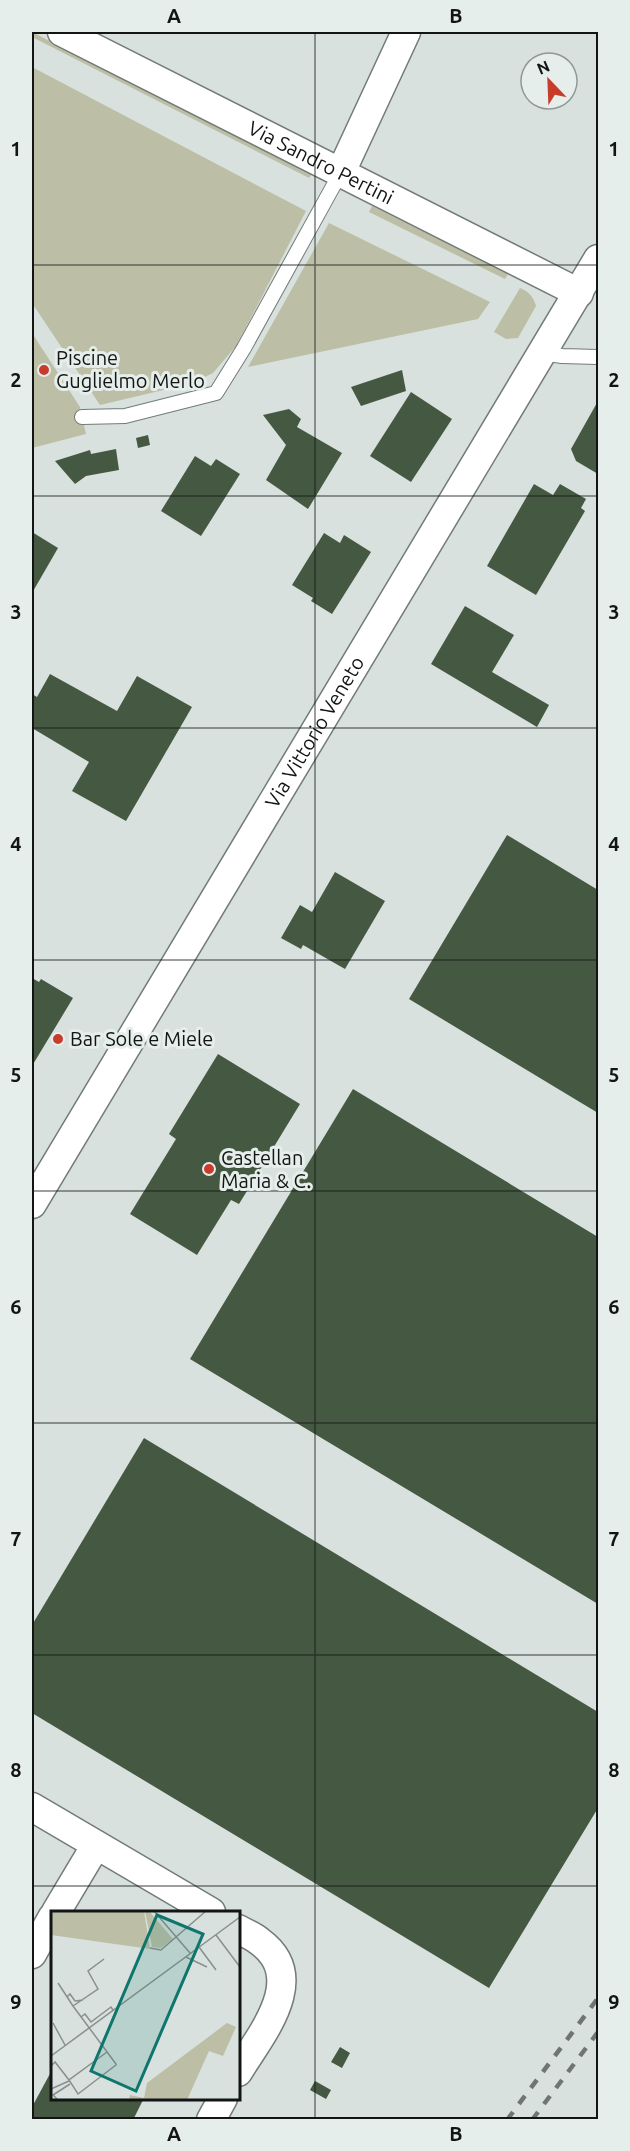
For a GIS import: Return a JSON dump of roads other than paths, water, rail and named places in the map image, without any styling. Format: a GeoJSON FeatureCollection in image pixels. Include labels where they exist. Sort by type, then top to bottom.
{"type":"FeatureCollection","features":[{"type":"Feature","properties":{"kind":"street","name":"Via Sandro Pertini"},"geometry":{"type":"LineString","coordinates":[[62,32],[579,293]]}},
{"type":"Feature","properties":{"kind":"street"},"geometry":{"type":"LineString","coordinates":[[341,172],[406,32]]}},
{"type":"Feature","properties":{"kind":"street","name":"Via Vittorio Veneto"},"geometry":{"type":"LineString","coordinates":[[32,1204],[598,259]]}},
{"type":"Feature","properties":{"kind":"street"},"geometry":{"type":"LineString","coordinates":[[32,1807],[209,1911]]}},
{"type":"Feature","properties":{"kind":"street"},"geometry":{"type":"LineString","coordinates":[[57,1911],[96,1845]]}},
{"type":"Feature","properties":{"kind":"street"},"geometry":{"type":"LineString","coordinates":[[32,1954],[51,1920]]}},
{"type":"Feature","properties":{"kind":"street"},"geometry":{"type":"LineString","coordinates":[[240,1930],[260,1941],[270,1951],[281,1975],[283,1986],[275,2010],[240,2069]]}},
{"type":"Feature","properties":{"kind":"street"},"geometry":{"type":"LineString","coordinates":[[210,2120],[222,2100]]}},
{"type":"Feature","properties":{"kind":"lane"},"geometry":{"type":"LineString","coordinates":[[82,417],[125,416],[216,393],[244,348],[341,172]]}},
{"type":"Feature","properties":{"kind":"lane"},"geometry":{"type":"LineString","coordinates":[[541,353],[598,357]]}},
{"type":"Feature","properties":{"kind":"railway"},"geometry":{"type":"LineString","coordinates":[[507,2120],[598,1998]]}},
{"type":"Feature","properties":{"kind":"railway"},"geometry":{"type":"LineString","coordinates":[[532,2120],[598,2032]]}},
{"type":"Feature","properties":{"kind":"place","name":"Piscine Guglielmo Merlo"},"geometry":{"type":"Point","coordinates":[44,370]}},
{"type":"Feature","properties":{"kind":"place","name":"Bar Sole e Miele"},"geometry":{"type":"Point","coordinates":[58,1039]}},
{"type":"Feature","properties":{"kind":"place","name":"Castellan Maria & C."},"geometry":{"type":"Point","coordinates":[209,1169]}}]}
